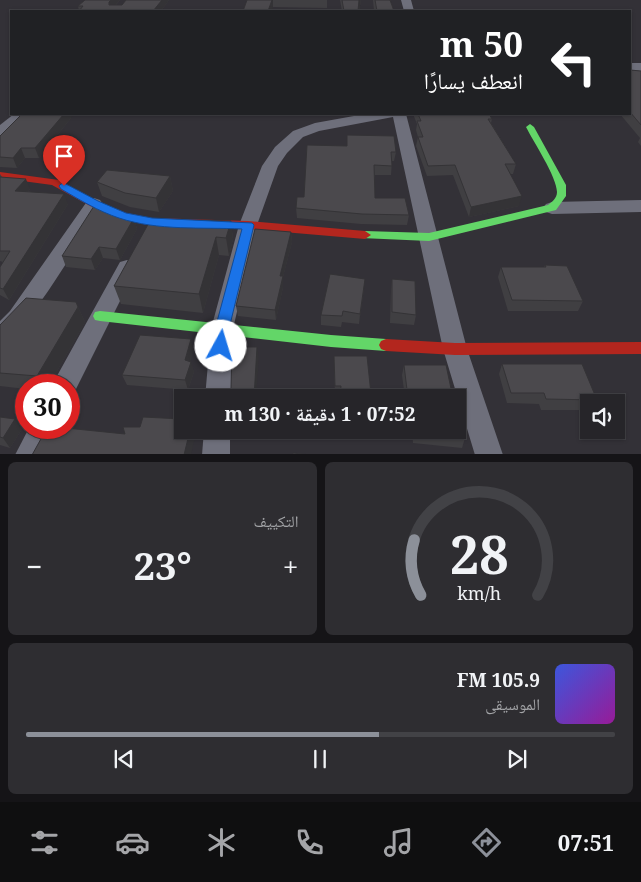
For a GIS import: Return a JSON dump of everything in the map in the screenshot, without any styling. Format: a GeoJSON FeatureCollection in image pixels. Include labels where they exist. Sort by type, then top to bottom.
{"type":"FeatureCollection","features":[{"type":"Feature","properties":{"kind":"street"},"geometry":{"type":"LineString","coordinates":[[0,133],[21,115]]}},
{"type":"Feature","properties":{"kind":"street"},"geometry":{"type":"LineString","coordinates":[[219,389],[222,329],[248,225],[270,166],[281,150],[298,134],[315,127],[382,115]]}},
{"type":"Feature","properties":{"kind":"street"},"geometry":{"type":"LineString","coordinates":[[399,115],[455,349],[489,454]]}},
{"type":"Feature","properties":{"kind":"street"},"geometry":{"type":"LineString","coordinates":[[530,127],[550,163],[562,191],[560,200],[552,208]]}},
{"type":"Feature","properties":{"kind":"street"},"geometry":{"type":"LineString","coordinates":[[0,175],[55,182],[94,204],[123,216],[144,236],[248,225],[361,235],[429,237],[487,225],[552,208],[641,206]]}},
{"type":"Feature","properties":{"kind":"street"},"geometry":{"type":"LineString","coordinates":[[0,335],[18,317],[94,204]]}},
{"type":"Feature","properties":{"kind":"street"},"geometry":{"type":"LineString","coordinates":[[71,374],[144,236]]}},
{"type":"Feature","properties":{"kind":"street"},"geometry":{"type":"LineString","coordinates":[[100,316],[331,341],[455,349],[641,348]]}},
{"type":"Feature","properties":{"kind":"street"},"geometry":{"type":"LineString","coordinates":[[29,454],[37,439]]}},
{"type":"Feature","properties":{"kind":"street"},"geometry":{"type":"LineString","coordinates":[[216,439],[216,454]]}},
{"type":"Feature","properties":{"kind":"building"},"geometry":{"type":"Polygon","coordinates":[[[85,0],[111,0],[109,5],[122,5],[126,0],[162,0],[154,10],[80,10],[83,6],[78,6],[85,0]]]}},
{"type":"Feature","properties":{"kind":"building"},"geometry":{"type":"Polygon","coordinates":[[[247,0],[272,0],[268,10],[243,10],[247,0]]]}},
{"type":"Feature","properties":{"kind":"building"},"geometry":{"type":"Polygon","coordinates":[[[342,0],[359,0],[358,10],[344,10],[342,0]]]}},
{"type":"Feature","properties":{"kind":"building"},"geometry":{"type":"Polygon","coordinates":[[[375,0],[390,0],[394,10],[377,10],[375,0]]]}},
{"type":"Feature","properties":{"kind":"building"},"geometry":{"type":"Polygon","coordinates":[[[631,70],[641,71],[641,125],[631,113],[631,70]]]}},
{"type":"Feature","properties":{"kind":"building"},"geometry":{"type":"Polygon","coordinates":[[[21,115],[63,115],[35,148],[21,148],[13,158],[0,157],[0,136],[21,115]]]}},
{"type":"Feature","properties":{"kind":"building"},"geometry":{"type":"Polygon","coordinates":[[[418,115],[490,115],[492,119],[488,119],[516,164],[505,164],[522,196],[471,207],[455,165],[428,166],[418,137],[423,137],[417,121],[421,121],[418,115]]]}},
{"type":"Feature","properties":{"kind":"building"},"geometry":{"type":"Polygon","coordinates":[[[347,135],[394,136],[396,152],[391,152],[392,166],[374,165],[375,198],[405,198],[409,215],[362,214],[296,208],[297,197],[304,197],[307,145],[347,146],[347,135]]]}},
{"type":"Feature","properties":{"kind":"building"},"geometry":{"type":"Polygon","coordinates":[[[107,170],[170,176],[156,198],[125,193],[97,182],[107,170]]]}},
{"type":"Feature","properties":{"kind":"building"},"geometry":{"type":"Polygon","coordinates":[[[0,177],[26,179],[15,191],[64,194],[3,289],[0,288],[0,267],[10,251],[0,251],[0,177]]]}},
{"type":"Feature","properties":{"kind":"building"},"geometry":{"type":"Polygon","coordinates":[[[94,206],[110,214],[134,218],[116,249],[99,247],[91,259],[62,256],[94,206]]]}},
{"type":"Feature","properties":{"kind":"building"},"geometry":{"type":"Polygon","coordinates":[[[151,219],[231,221],[226,238],[216,237],[199,294],[114,286],[151,219]]]}},
{"type":"Feature","properties":{"kind":"building"},"geometry":{"type":"Polygon","coordinates":[[[255,229],[291,232],[280,276],[283,276],[275,310],[236,306],[255,229]]]}},
{"type":"Feature","properties":{"kind":"building"},"geometry":{"type":"Polygon","coordinates":[[[545,265],[567,266],[583,301],[512,300],[501,267],[546,267],[545,265]]]}},
{"type":"Feature","properties":{"kind":"building"},"geometry":{"type":"Polygon","coordinates":[[[330,274],[365,279],[360,314],[343,311],[342,316],[321,315],[330,274]]]}},
{"type":"Feature","properties":{"kind":"building"},"geometry":{"type":"Polygon","coordinates":[[[392,279],[415,281],[416,315],[392,312],[392,279]]]}},
{"type":"Feature","properties":{"kind":"building"},"geometry":{"type":"Polygon","coordinates":[[[26,298],[76,302],[78,307],[38,374],[0,373],[0,325],[26,298]]]}},
{"type":"Feature","properties":{"kind":"building"},"geometry":{"type":"Polygon","coordinates":[[[140,335],[191,339],[185,360],[191,362],[185,380],[122,375],[140,335]]]}},
{"type":"Feature","properties":{"kind":"building"},"geometry":{"type":"Polygon","coordinates":[[[232,347],[257,347],[255,389],[231,388],[232,347]]]}},
{"type":"Feature","properties":{"kind":"building"},"geometry":{"type":"Polygon","coordinates":[[[334,356],[367,356],[370,389],[341,389],[341,386],[335,386],[334,356]]]}},
{"type":"Feature","properties":{"kind":"building"},"geometry":{"type":"Polygon","coordinates":[[[502,364],[582,364],[594,394],[580,394],[580,400],[546,399],[544,393],[511,393],[502,364]]]}},
{"type":"Feature","properties":{"kind":"building"},"geometry":{"type":"Polygon","coordinates":[[[404,365],[446,365],[451,389],[407,389],[404,365]]]}},
{"type":"Feature","properties":{"kind":"building"},"geometry":{"type":"Polygon","coordinates":[[[0,417],[15,419],[3,438],[0,437],[0,417]]]}},
{"type":"Feature","properties":{"kind":"building"},"geometry":{"type":"Polygon","coordinates":[[[143,417],[174,419],[174,439],[188,439],[184,454],[33,454],[41,439],[80,439],[80,429],[125,434],[123,427],[140,427],[143,417]]]}},
{"type":"Feature","properties":{"kind":"traffic: fast"},"geometry":{"type":"LineString","coordinates":[[365,235],[429,237],[552,208],[561,196],[561,185],[530,127]]}},
{"type":"Feature","properties":{"kind":"traffic: fast"},"geometry":{"type":"LineString","coordinates":[[100,316],[331,341],[386,345]]}},
{"type":"Feature","properties":{"kind":"traffic: jam"},"geometry":{"type":"LineString","coordinates":[[0,175],[55,182],[94,204],[123,216],[152,222],[248,225],[365,235]]}},
{"type":"Feature","properties":{"kind":"traffic: jam"},"geometry":{"type":"LineString","coordinates":[[386,345],[455,349],[641,348]]}},
{"type":"Feature","properties":{"kind":"route"},"geometry":{"type":"LineString","coordinates":[[64,186],[94,204],[123,216],[152,222],[248,225],[222,329],[221,346]]}}]}
